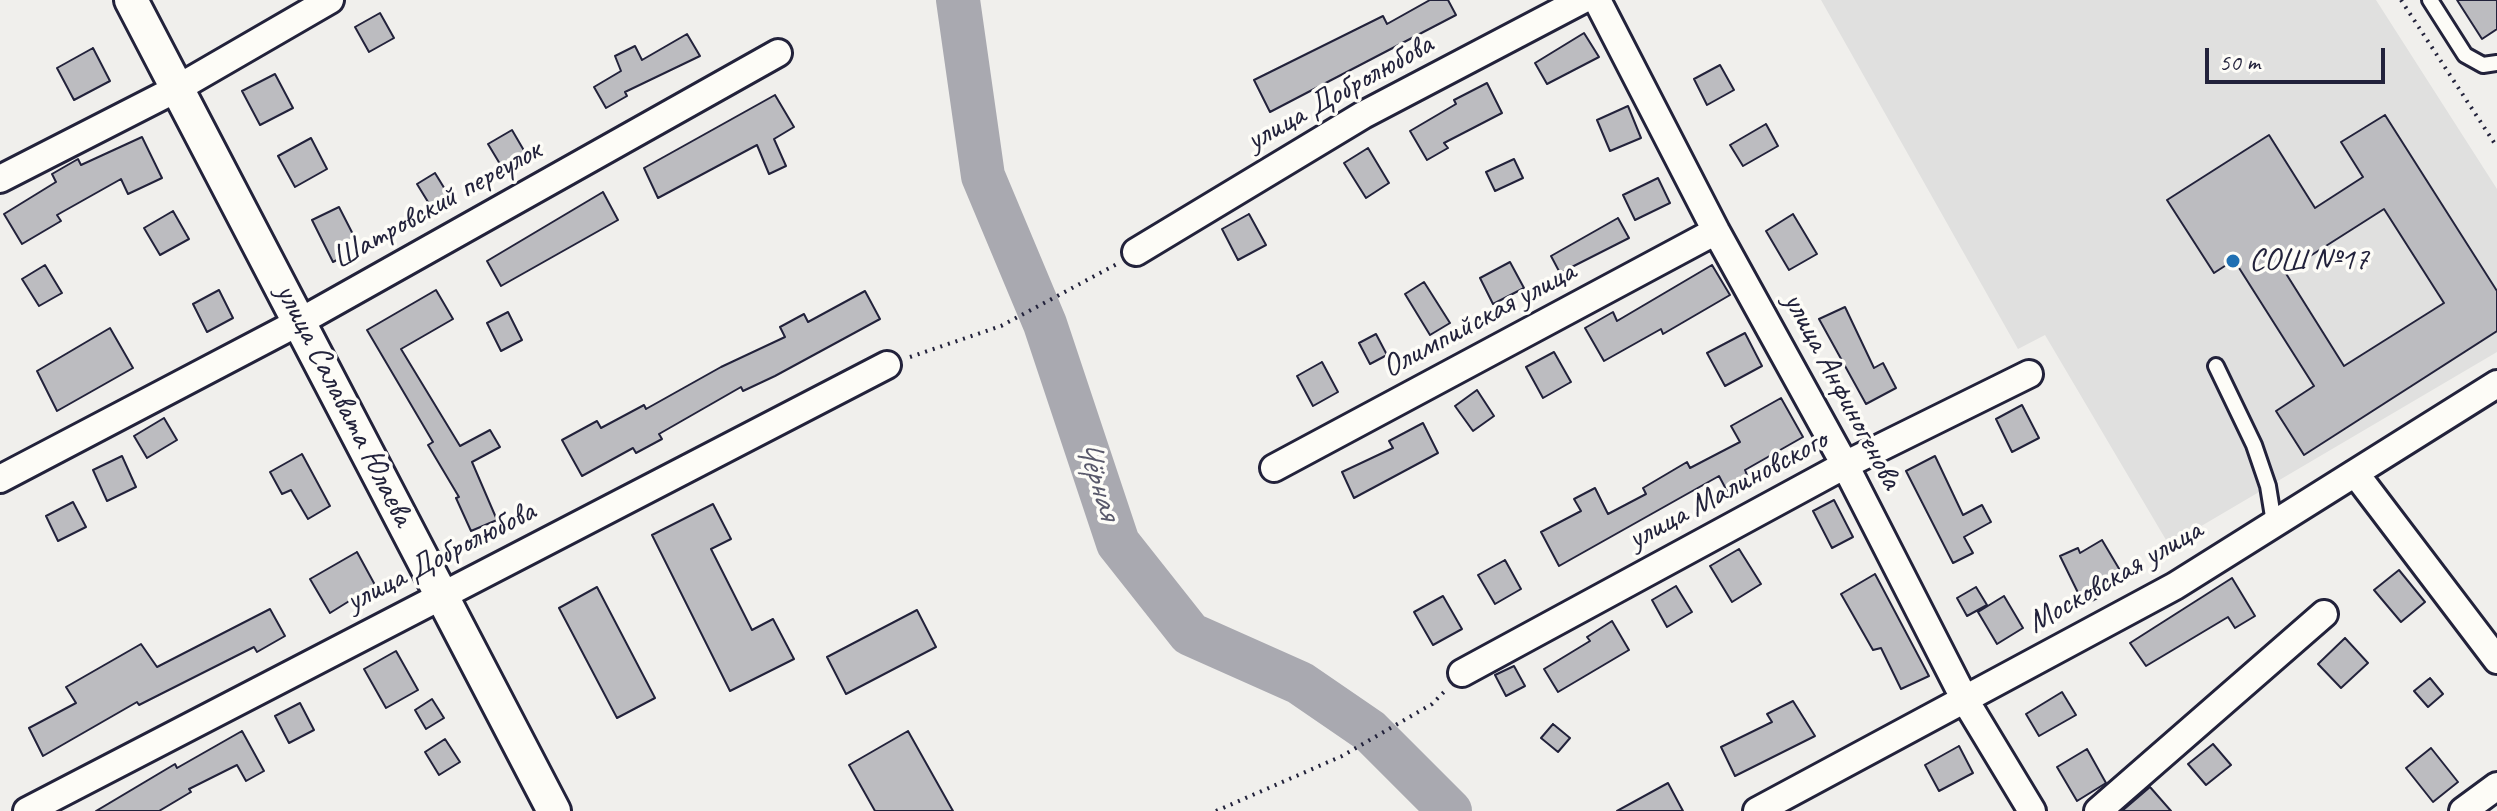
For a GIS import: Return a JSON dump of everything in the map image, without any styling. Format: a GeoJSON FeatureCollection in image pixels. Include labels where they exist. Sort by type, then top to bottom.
{"type":"FeatureCollection","features":[{"type":"Feature","properties":{"kind":"street","name":"улица Салавата Юлаева"},"geometry":{"type":"LineString","coordinates":[[131,0],[554,811]]}},
{"type":"Feature","properties":{"kind":"street"},"geometry":{"type":"LineString","coordinates":[[0,179],[178,88],[330,0]]}},
{"type":"Feature","properties":{"kind":"street","name":"улица Добролюбова"},"geometry":{"type":"LineString","coordinates":[[1136,252],[1363,115],[1582,0]]}},
{"type":"Feature","properties":{"kind":"street","name":"улица Анфиногенова"},"geometry":{"type":"LineString","coordinates":[[1597,0],[1716,231],[1845,465],[1965,700],[2032,811]]}},
{"type":"Feature","properties":{"kind":"street","name":"Шатровский переулок"},"geometry":{"type":"LineString","coordinates":[[0,479],[301,321],[778,53]]}},
{"type":"Feature","properties":{"kind":"street","name":"Олимпийская улица"},"geometry":{"type":"LineString","coordinates":[[1274,468],[1716,231]]}},
{"type":"Feature","properties":{"kind":"street","name":"улица Добролюбова"},"geometry":{"type":"LineString","coordinates":[[27,811],[887,365]]}},
{"type":"Feature","properties":{"kind":"street","name":"улица Малиновского"},"geometry":{"type":"LineString","coordinates":[[1462,673],[1845,465],[2029,374]]}},
{"type":"Feature","properties":{"kind":"street","name":"Московская улица"},"geometry":{"type":"LineString","coordinates":[[1757,811],[2175,586],[2497,384]]}},
{"type":"Feature","properties":{"kind":"street"},"geometry":{"type":"LineString","coordinates":[[2355,473],[2497,660]]}},
{"type":"Feature","properties":{"kind":"street"},"geometry":{"type":"LineString","coordinates":[[2098,811],[2324,614]]}},
{"type":"Feature","properties":{"kind":"street"},"geometry":{"type":"LineString","coordinates":[[2463,811],[2497,786]]}},
{"type":"Feature","properties":{"kind":"lane"},"geometry":{"type":"LineString","coordinates":[[2430,0],[2465,55],[2483,65],[2497,63]]}},
{"type":"Feature","properties":{"kind":"lane"},"geometry":{"type":"LineString","coordinates":[[2216,366],[2254,445],[2268,486],[2274,523]]}},
{"type":"Feature","properties":{"kind":"path"},"geometry":{"type":"LineString","coordinates":[[2401,0],[2497,147]]}},
{"type":"Feature","properties":{"kind":"path"},"geometry":{"type":"LineString","coordinates":[[887,365],[1001,326],[1090,281],[1136,252]]}},
{"type":"Feature","properties":{"kind":"path"},"geometry":{"type":"LineString","coordinates":[[1216,811],[1342,756],[1432,704]]}},
{"type":"Feature","properties":{"kind":"shaded area","name":"СОШ №17"},"geometry":{"type":"Polygon","coordinates":[[[1821,0],[2376,0],[2497,189],[2497,352],[2169,545],[2045,335],[2018,349],[1821,0]]]}},
{"type":"Feature","properties":{"kind":"building"},"geometry":{"type":"Polygon","coordinates":[[[1430,0],[1448,0],[1456,15],[1270,112],[1254,80],[1383,16],[1387,24],[1430,0]]]}},
{"type":"Feature","properties":{"kind":"building"},"geometry":{"type":"Polygon","coordinates":[[[2457,0],[2497,0],[2497,29],[2482,39],[2457,0]]]}},
{"type":"Feature","properties":{"kind":"building"},"geometry":{"type":"Polygon","coordinates":[[[380,13],[394,38],[369,52],[355,27],[380,13]]]}},
{"type":"Feature","properties":{"kind":"building"},"geometry":{"type":"Polygon","coordinates":[[[1584,33],[1599,57],[1547,84],[1535,63],[1584,33]]]}},
{"type":"Feature","properties":{"kind":"building"},"geometry":{"type":"Polygon","coordinates":[[[687,34],[700,56],[625,92],[627,96],[606,108],[594,87],[621,71],[615,56],[635,46],[642,60],[687,34]]]}},
{"type":"Feature","properties":{"kind":"building"},"geometry":{"type":"Polygon","coordinates":[[[93,48],[110,81],[74,100],[57,68],[93,48]]]}},
{"type":"Feature","properties":{"kind":"building"},"geometry":{"type":"Polygon","coordinates":[[[1720,65],[1734,90],[1707,105],[1694,79],[1720,65]]]}},
{"type":"Feature","properties":{"kind":"building"},"geometry":{"type":"Polygon","coordinates":[[[275,74],[293,108],[260,125],[242,91],[275,74]]]}},
{"type":"Feature","properties":{"kind":"building"},"geometry":{"type":"Polygon","coordinates":[[[1487,83],[1502,113],[1444,143],[1448,148],[1427,160],[1410,131],[1456,104],[1454,100],[1487,83]]]}},
{"type":"Feature","properties":{"kind":"building"},"geometry":{"type":"Polygon","coordinates":[[[775,95],[794,127],[774,139],[786,166],[769,174],[757,145],[658,198],[644,168],[775,95]]]}},
{"type":"Feature","properties":{"kind":"building"},"geometry":{"type":"Polygon","coordinates":[[[1628,106],[1641,138],[1610,151],[1597,120],[1628,106]]]}},
{"type":"Feature","properties":{"kind":"building"},"geometry":{"type":"Polygon","coordinates":[[[2385,115],[2497,291],[2497,331],[2304,455],[2276,411],[2314,386],[2234,260],[2214,273],[2167,200],[2269,135],[2315,208],[2363,177],[2341,142],[2385,115]],[[2384,209],[2285,272],[2344,366],[2444,303],[2384,209]]]}},
{"type":"Feature","properties":{"kind":"building"},"geometry":{"type":"Polygon","coordinates":[[[1766,124],[1778,146],[1743,166],[1730,145],[1766,124]]]}},
{"type":"Feature","properties":{"kind":"building"},"geometry":{"type":"Polygon","coordinates":[[[512,130],[526,154],[503,169],[488,144],[512,130]]]}},
{"type":"Feature","properties":{"kind":"building"},"geometry":{"type":"Polygon","coordinates":[[[142,137],[162,178],[128,194],[121,179],[57,215],[61,221],[22,244],[4,214],[56,182],[52,174],[78,159],[81,165],[142,137]]]}},
{"type":"Feature","properties":{"kind":"building"},"geometry":{"type":"Polygon","coordinates":[[[311,138],[327,169],[295,187],[278,156],[311,138]]]}},
{"type":"Feature","properties":{"kind":"building"},"geometry":{"type":"Polygon","coordinates":[[[1368,148],[1389,183],[1366,198],[1344,163],[1368,148]]]}},
{"type":"Feature","properties":{"kind":"building"},"geometry":{"type":"Polygon","coordinates":[[[1514,159],[1523,178],[1495,191],[1486,172],[1514,159]]]}},
{"type":"Feature","properties":{"kind":"building"},"geometry":{"type":"Polygon","coordinates":[[[435,173],[454,204],[436,215],[417,184],[435,173]]]}},
{"type":"Feature","properties":{"kind":"building"},"geometry":{"type":"Polygon","coordinates":[[[1658,178],[1670,203],[1635,220],[1623,195],[1658,178]]]}},
{"type":"Feature","properties":{"kind":"building"},"geometry":{"type":"Polygon","coordinates":[[[603,192],[618,220],[501,286],[487,261],[603,192]]]}},
{"type":"Feature","properties":{"kind":"building"},"geometry":{"type":"Polygon","coordinates":[[[339,207],[360,248],[333,262],[312,220],[339,207]]]}},
{"type":"Feature","properties":{"kind":"building"},"geometry":{"type":"Polygon","coordinates":[[[173,211],[189,239],[160,255],[144,228],[173,211]]]}},
{"type":"Feature","properties":{"kind":"building"},"geometry":{"type":"Polygon","coordinates":[[[1249,214],[1266,245],[1238,260],[1222,229],[1249,214]]]}},
{"type":"Feature","properties":{"kind":"building"},"geometry":{"type":"Polygon","coordinates":[[[1793,214],[1817,254],[1789,270],[1766,231],[1793,214]]]}},
{"type":"Feature","properties":{"kind":"building"},"geometry":{"type":"Polygon","coordinates":[[[1618,218],[1629,238],[1560,273],[1551,256],[1618,218]]]}},
{"type":"Feature","properties":{"kind":"building"},"geometry":{"type":"Polygon","coordinates":[[[1510,262],[1524,288],[1493,304],[1480,278],[1510,262]]]}},
{"type":"Feature","properties":{"kind":"building"},"geometry":{"type":"Polygon","coordinates":[[[45,265],[62,293],[39,306],[22,279],[45,265]]]}},
{"type":"Feature","properties":{"kind":"building"},"geometry":{"type":"Polygon","coordinates":[[[1712,265],[1730,295],[1663,334],[1661,329],[1604,361],[1585,328],[1613,312],[1617,321],[1712,265]]]}},
{"type":"Feature","properties":{"kind":"building"},"geometry":{"type":"Polygon","coordinates":[[[1424,282],[1450,323],[1430,335],[1405,294],[1424,282]]]}},
{"type":"Feature","properties":{"kind":"building"},"geometry":{"type":"Polygon","coordinates":[[[219,290],[233,318],[207,332],[193,304],[219,290]]]}},
{"type":"Feature","properties":{"kind":"building"},"geometry":{"type":"Polygon","coordinates":[[[436,290],[453,319],[401,349],[460,446],[490,430],[500,447],[472,462],[497,520],[471,531],[456,498],[459,497],[428,445],[433,442],[367,330],[436,290]]]}},
{"type":"Feature","properties":{"kind":"building"},"geometry":{"type":"Polygon","coordinates":[[[865,291],[880,319],[775,376],[743,391],[741,387],[659,434],[662,439],[636,453],[633,448],[582,476],[562,440],[597,421],[601,428],[644,405],[646,409],[721,367],[785,337],[780,327],[804,314],[808,322],[865,291]]]}},
{"type":"Feature","properties":{"kind":"building"},"geometry":{"type":"Polygon","coordinates":[[[1845,307],[1874,368],[1883,363],[1896,388],[1866,404],[1819,319],[1845,307]]]}},
{"type":"Feature","properties":{"kind":"building"},"geometry":{"type":"Polygon","coordinates":[[[508,312],[522,340],[501,351],[487,323],[508,312]]]}},
{"type":"Feature","properties":{"kind":"building"},"geometry":{"type":"Polygon","coordinates":[[[110,328],[133,368],[57,411],[37,371],[110,328]]]}},
{"type":"Feature","properties":{"kind":"building"},"geometry":{"type":"Polygon","coordinates":[[[1745,333],[1762,366],[1725,386],[1707,353],[1745,333]]]}},
{"type":"Feature","properties":{"kind":"building"},"geometry":{"type":"Polygon","coordinates":[[[1376,334],[1387,355],[1370,364],[1359,343],[1376,334]]]}},
{"type":"Feature","properties":{"kind":"building"},"geometry":{"type":"Polygon","coordinates":[[[1554,352],[1571,382],[1543,398],[1526,367],[1554,352]]]}},
{"type":"Feature","properties":{"kind":"building"},"geometry":{"type":"Polygon","coordinates":[[[1322,362],[1338,392],[1313,406],[1297,376],[1322,362]]]}},
{"type":"Feature","properties":{"kind":"building"},"geometry":{"type":"Polygon","coordinates":[[[1477,390],[1494,416],[1473,431],[1455,406],[1477,390]]]}},
{"type":"Feature","properties":{"kind":"building"},"geometry":{"type":"Polygon","coordinates":[[[1781,398],[1803,437],[1745,470],[1749,480],[1727,491],[1719,476],[1559,566],[1541,532],[1581,511],[1574,499],[1595,488],[1608,514],[1646,494],[1643,488],[1687,462],[1690,468],[1740,442],[1731,426],[1781,398]]]}},
{"type":"Feature","properties":{"kind":"building"},"geometry":{"type":"Polygon","coordinates":[[[2022,405],[2039,438],[2012,452],[1996,419],[2022,405]]]}},
{"type":"Feature","properties":{"kind":"building"},"geometry":{"type":"Polygon","coordinates":[[[164,418],[177,440],[147,458],[134,436],[164,418]]]}},
{"type":"Feature","properties":{"kind":"building"},"geometry":{"type":"Polygon","coordinates":[[[1423,423],[1438,453],[1354,498],[1342,472],[1393,448],[1389,441],[1423,423]]]}},
{"type":"Feature","properties":{"kind":"building"},"geometry":{"type":"Polygon","coordinates":[[[302,454],[330,506],[308,519],[291,490],[282,494],[270,472],[302,454]]]}},
{"type":"Feature","properties":{"kind":"building"},"geometry":{"type":"Polygon","coordinates":[[[122,456],[136,487],[107,501],[93,470],[122,456]]]}},
{"type":"Feature","properties":{"kind":"building"},"geometry":{"type":"Polygon","coordinates":[[[1935,456],[1963,515],[1982,505],[1991,522],[1964,537],[1973,553],[1953,563],[1906,471],[1935,456]]]}},
{"type":"Feature","properties":{"kind":"building"},"geometry":{"type":"Polygon","coordinates":[[[1834,500],[1853,537],[1832,548],[1813,511],[1834,500]]]}},
{"type":"Feature","properties":{"kind":"building"},"geometry":{"type":"Polygon","coordinates":[[[73,502],[86,527],[58,541],[46,516],[73,502]]]}},
{"type":"Feature","properties":{"kind":"building"},"geometry":{"type":"Polygon","coordinates":[[[713,504],[731,539],[711,549],[752,630],[773,619],[794,659],[730,691],[652,535],[713,504]]]}},
{"type":"Feature","properties":{"kind":"building"},"geometry":{"type":"Polygon","coordinates":[[[2102,540],[2121,572],[2097,586],[2101,596],[2084,605],[2060,556],[2078,548],[2080,553],[2102,540]]]}},
{"type":"Feature","properties":{"kind":"building"},"geometry":{"type":"Polygon","coordinates":[[[1739,549],[1761,584],[1732,602],[1710,566],[1739,549]]]}},
{"type":"Feature","properties":{"kind":"building"},"geometry":{"type":"Polygon","coordinates":[[[357,552],[375,585],[330,613],[310,579],[357,552]]]}},
{"type":"Feature","properties":{"kind":"building"},"geometry":{"type":"Polygon","coordinates":[[[1505,560],[1521,589],[1495,604],[1478,575],[1505,560]]]}},
{"type":"Feature","properties":{"kind":"building"},"geometry":{"type":"Polygon","coordinates":[[[2399,570],[2425,602],[2401,622],[2374,590],[2399,570]]]}},
{"type":"Feature","properties":{"kind":"building"},"geometry":{"type":"Polygon","coordinates":[[[1875,574],[1929,676],[1901,689],[1881,648],[1873,650],[1841,594],[1875,574]]]}},
{"type":"Feature","properties":{"kind":"building"},"geometry":{"type":"Polygon","coordinates":[[[2232,578],[2255,616],[2235,628],[2228,617],[2146,666],[2130,643],[2232,578]]]}},
{"type":"Feature","properties":{"kind":"building"},"geometry":{"type":"Polygon","coordinates":[[[1676,586],[1692,612],[1667,627],[1652,600],[1676,586]]]}},
{"type":"Feature","properties":{"kind":"building"},"geometry":{"type":"Polygon","coordinates":[[[597,587],[655,698],[617,718],[559,608],[597,587]]]}},
{"type":"Feature","properties":{"kind":"building"},"geometry":{"type":"Polygon","coordinates":[[[1976,587],[1987,605],[1967,616],[1957,598],[1976,587]]]}},
{"type":"Feature","properties":{"kind":"building"},"geometry":{"type":"Polygon","coordinates":[[[1443,596],[1462,629],[1433,645],[1414,612],[1443,596]]]}},
{"type":"Feature","properties":{"kind":"building"},"geometry":{"type":"Polygon","coordinates":[[[2004,596],[2023,628],[1997,644],[1978,612],[2004,596]]]}},
{"type":"Feature","properties":{"kind":"building"},"geometry":{"type":"Polygon","coordinates":[[[270,609],[285,636],[257,652],[254,647],[139,705],[137,702],[43,756],[29,728],[76,703],[66,687],[141,644],[157,667],[270,609]]]}},
{"type":"Feature","properties":{"kind":"building"},"geometry":{"type":"Polygon","coordinates":[[[917,610],[936,647],[846,694],[827,657],[917,610]]]}},
{"type":"Feature","properties":{"kind":"building"},"geometry":{"type":"Polygon","coordinates":[[[1612,621],[1629,650],[1558,692],[1544,669],[1590,641],[1587,637],[1612,621]]]}},
{"type":"Feature","properties":{"kind":"building"},"geometry":{"type":"Polygon","coordinates":[[[2345,638],[2368,663],[2341,688],[2318,664],[2345,638]]]}},
{"type":"Feature","properties":{"kind":"building"},"geometry":{"type":"Polygon","coordinates":[[[396,651],[418,690],[386,708],[364,669],[396,651]]]}},
{"type":"Feature","properties":{"kind":"building"},"geometry":{"type":"Polygon","coordinates":[[[1514,666],[1525,686],[1506,696],[1495,675],[1514,666]]]}},
{"type":"Feature","properties":{"kind":"building"},"geometry":{"type":"Polygon","coordinates":[[[2430,678],[2443,694],[2428,707],[2414,691],[2430,678]]]}},
{"type":"Feature","properties":{"kind":"building"},"geometry":{"type":"Polygon","coordinates":[[[2062,692],[2076,715],[2039,736],[2026,714],[2062,692]]]}},
{"type":"Feature","properties":{"kind":"building"},"geometry":{"type":"Polygon","coordinates":[[[432,699],[444,718],[426,729],[415,710],[432,699]]]}},
{"type":"Feature","properties":{"kind":"building"},"geometry":{"type":"Polygon","coordinates":[[[1793,701],[1815,736],[1735,776],[1721,747],[1772,722],[1767,714],[1793,701]]]}},
{"type":"Feature","properties":{"kind":"building"},"geometry":{"type":"Polygon","coordinates":[[[300,703],[314,730],[289,743],[275,716],[300,703]]]}},
{"type":"Feature","properties":{"kind":"building"},"geometry":{"type":"Polygon","coordinates":[[[1553,724],[1570,738],[1558,752],[1541,738],[1553,724]]]}},
{"type":"Feature","properties":{"kind":"building"},"geometry":{"type":"Polygon","coordinates":[[[242,731],[264,771],[246,781],[237,765],[189,789],[191,792],[159,811],[96,811],[175,764],[177,768],[242,731]]]}},
{"type":"Feature","properties":{"kind":"building"},"geometry":{"type":"Polygon","coordinates":[[[908,731],[953,811],[875,811],[849,765],[908,731]]]}},
{"type":"Feature","properties":{"kind":"building"},"geometry":{"type":"Polygon","coordinates":[[[445,739],[460,762],[439,775],[425,752],[445,739]]]}},
{"type":"Feature","properties":{"kind":"building"},"geometry":{"type":"Polygon","coordinates":[[[2213,744],[2231,765],[2206,785],[2188,764],[2213,744]]]}},
{"type":"Feature","properties":{"kind":"building"},"geometry":{"type":"Polygon","coordinates":[[[1959,746],[1973,773],[1939,791],[1925,765],[1959,746]]]}},
{"type":"Feature","properties":{"kind":"building"},"geometry":{"type":"Polygon","coordinates":[[[2431,748],[2458,782],[2433,802],[2406,768],[2431,748]]]}},
{"type":"Feature","properties":{"kind":"building"},"geometry":{"type":"Polygon","coordinates":[[[2087,749],[2106,783],[2077,801],[2057,767],[2087,749]]]}},
{"type":"Feature","properties":{"kind":"building"},"geometry":{"type":"Polygon","coordinates":[[[1668,783],[1683,811],[1617,811],[1668,783]]]}},
{"type":"Feature","properties":{"kind":"building"},"geometry":{"type":"Polygon","coordinates":[[[2150,787],[2171,811],[2122,811],[2150,787]]]}},
{"type":"Feature","properties":{"kind":"waterway","name":"Чёрная"},"geometry":{"type":"LineString","coordinates":[[958,0],[983,176],[1045,324],[1118,543],[1190,634],[1300,683],[1370,731],[1450,811]]}},
{"type":"Feature","properties":{"kind":"place","name":"СОШ №17"},"geometry":{"type":"Point","coordinates":[2233,261]}}]}
